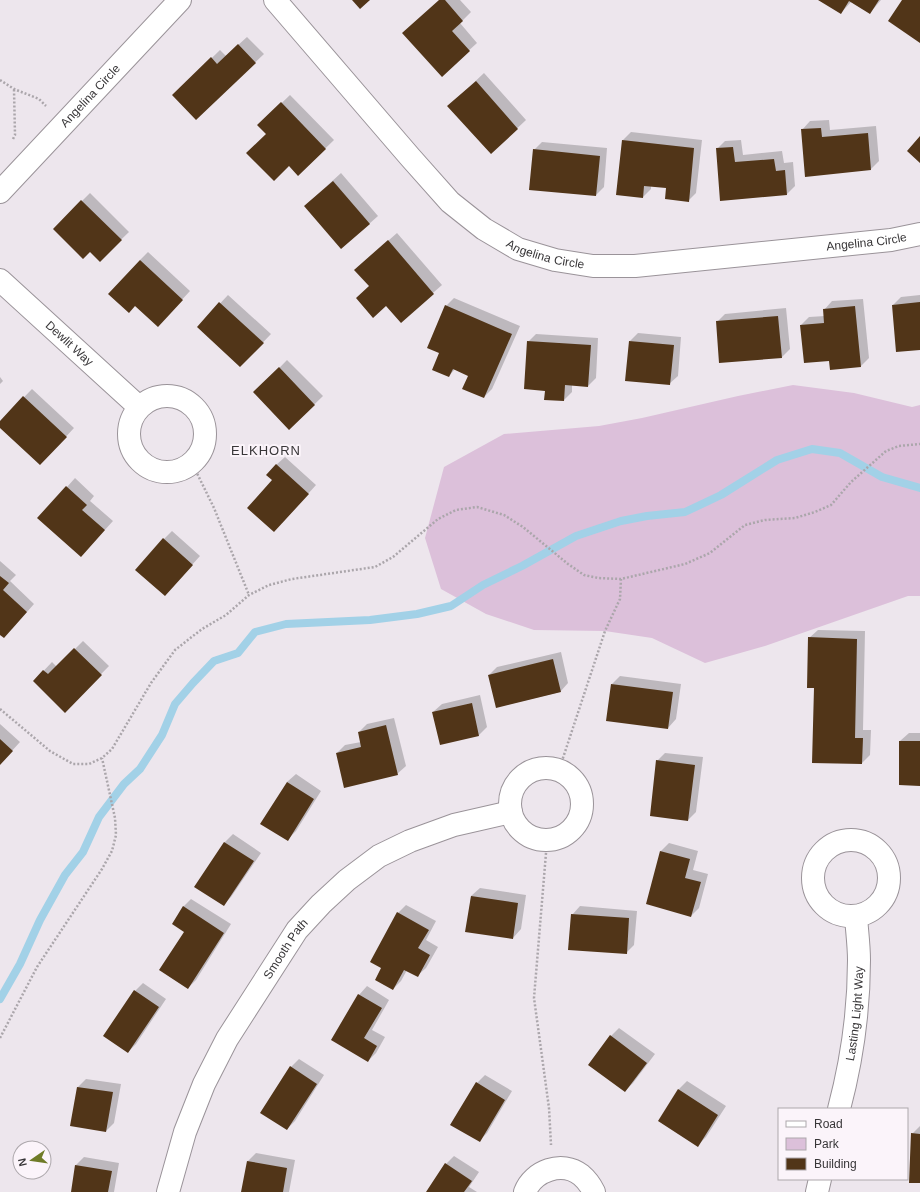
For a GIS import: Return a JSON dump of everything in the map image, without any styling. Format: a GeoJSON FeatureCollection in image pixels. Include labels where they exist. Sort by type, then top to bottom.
{"type":"FeatureCollection","features":[{"type":"Feature","properties":{"kind":"street","name":"Angelina Circle"},"geometry":{"type":"LineString","coordinates":[[0,192],[180,0]]}},
{"type":"Feature","properties":{"kind":"street","name":"Angelina Circle"},"geometry":{"type":"LineString","coordinates":[[275,0],[450,202],[484,229],[518,249],[555,260],[593,266],[635,266],[891,240],[920,234]]}},
{"type":"Feature","properties":{"kind":"street","name":"Dewlit Way"},"geometry":{"type":"LineString","coordinates":[[0,280],[139,407]]}},
{"type":"Feature","properties":{"kind":"street"},"geometry":{"type":"LineString","coordinates":[[166,395],[179,397],[189,402],[198,411],[204,424],[205,438],[200,453],[192,463],[179,470],[167,472],[156,471],[145,465],[137,458],[130,446],[128,433],[131,419],[139,407],[151,398],[166,395]]}},
{"type":"Feature","properties":{"kind":"street"},"geometry":{"type":"LineString","coordinates":[[545,768],[559,770],[571,778],[578,786],[582,802],[580,819],[571,831],[561,838],[547,841],[531,837],[518,827],[511,812],[511,799],[515,787],[522,778],[532,771],[545,768]]}},
{"type":"Feature","properties":{"kind":"street","name":"Smooth Path"},"geometry":{"type":"LineString","coordinates":[[168,1192],[185,1132],[204,1084],[227,1039],[297,930],[321,904],[347,880],[379,856],[404,844],[454,825],[511,812]]}},
{"type":"Feature","properties":{"kind":"street","name":"Lasting Light Way"},"geometry":{"type":"LineString","coordinates":[[839,1108],[845,1088],[854,1040],[859,958],[856,917]]}},
{"type":"Feature","properties":{"kind":"street"},"geometry":{"type":"LineString","coordinates":[[525,1192],[532,1180],[543,1172],[554,1168],[568,1169],[580,1174],[588,1181],[594,1192]]}},
{"type":"Feature","properties":{"kind":"street"},"geometry":{"type":"LineString","coordinates":[[817,1192],[820,1180]]}},
{"type":"Feature","properties":{"kind":"path"},"geometry":{"type":"LineString","coordinates":[[0,80],[14,89],[39,99],[65,124]]}},
{"type":"Feature","properties":{"kind":"path"},"geometry":{"type":"LineString","coordinates":[[12,142],[15,135],[14,89]]}},
{"type":"Feature","properties":{"kind":"path"},"geometry":{"type":"LineString","coordinates":[[0,709],[50,751],[73,764],[89,764],[102,758],[112,749],[151,683],[175,650],[202,629],[226,615],[249,595],[269,585],[292,579],[356,571],[375,567],[393,557],[438,519],[456,510],[477,507],[504,515],[523,527],[568,564],[584,575],[621,580],[685,564],[704,556],[710,553],[745,525],[765,520],[795,518],[815,512],[831,504],[851,482],[886,451],[899,446],[920,444]]}},
{"type":"Feature","properties":{"kind":"path"},"geometry":{"type":"LineString","coordinates":[[192,463],[214,508],[249,595]]}},
{"type":"Feature","properties":{"kind":"path"},"geometry":{"type":"LineString","coordinates":[[559,770],[605,631],[620,599],[621,580]]}},
{"type":"Feature","properties":{"kind":"path"},"geometry":{"type":"LineString","coordinates":[[0,1038],[36,967],[102,869],[112,851],[116,835],[116,818],[102,758]]}},
{"type":"Feature","properties":{"kind":"path"},"geometry":{"type":"LineString","coordinates":[[547,841],[534,998],[554,1168]]}},
{"type":"Feature","properties":{"kind":"green space"},"geometry":{"type":"Polygon","coordinates":[[[793,385],[854,393],[912,407],[920,405],[920,596],[908,596],[765,646],[705,663],[652,638],[605,631],[534,630],[486,614],[441,589],[425,538],[444,467],[504,434],[599,426],[793,385]]]}},
{"type":"Feature","properties":{"kind":"building"},"geometry":{"type":"Polygon","coordinates":[[[352,0],[370,0],[360,9],[352,0]]]}},
{"type":"Feature","properties":{"kind":"building"},"geometry":{"type":"Polygon","coordinates":[[[439,0],[445,0],[463,21],[452,31],[470,51],[442,77],[402,33],[439,0]]]}},
{"type":"Feature","properties":{"kind":"building"},"geometry":{"type":"Polygon","coordinates":[[[818,0],[879,0],[870,14],[849,1],[841,14],[818,0]]]}},
{"type":"Feature","properties":{"kind":"building"},"geometry":{"type":"Polygon","coordinates":[[[902,0],[920,0],[920,43],[888,21],[902,0]]]}},
{"type":"Feature","properties":{"kind":"building"},"geometry":{"type":"Polygon","coordinates":[[[238,44],[256,63],[196,120],[172,95],[211,57],[217,64],[238,44]]]}},
{"type":"Feature","properties":{"kind":"building"},"geometry":{"type":"Polygon","coordinates":[[[476,81],[518,129],[491,154],[447,106],[476,81]]]}},
{"type":"Feature","properties":{"kind":"building"},"geometry":{"type":"Polygon","coordinates":[[[281,102],[326,149],[298,176],[289,166],[274,181],[246,153],[266,134],[257,125],[281,102]]]}},
{"type":"Feature","properties":{"kind":"building"},"geometry":{"type":"Polygon","coordinates":[[[821,128],[822,137],[868,133],[871,170],[805,177],[801,129],[821,128]]]}},
{"type":"Feature","properties":{"kind":"building"},"geometry":{"type":"Polygon","coordinates":[[[920,136],[920,163],[907,151],[920,136]]]}},
{"type":"Feature","properties":{"kind":"building"},"geometry":{"type":"Polygon","coordinates":[[[622,140],[694,148],[689,202],[665,199],[666,188],[644,186],[643,198],[616,195],[622,140]]]}},
{"type":"Feature","properties":{"kind":"building"},"geometry":{"type":"Polygon","coordinates":[[[733,147],[735,162],[774,159],[776,171],[785,170],[787,195],[720,201],[716,148],[733,147]]]}},
{"type":"Feature","properties":{"kind":"building"},"geometry":{"type":"Polygon","coordinates":[[[533,149],[600,156],[596,196],[529,190],[533,149]]]}},
{"type":"Feature","properties":{"kind":"building"},"geometry":{"type":"Polygon","coordinates":[[[333,181],[370,224],[341,249],[304,206],[333,181]]]}},
{"type":"Feature","properties":{"kind":"building"},"geometry":{"type":"Polygon","coordinates":[[[81,200],[122,240],[100,262],[90,252],[83,259],[53,229],[81,200]]]}},
{"type":"Feature","properties":{"kind":"building"},"geometry":{"type":"Polygon","coordinates":[[[388,240],[434,294],[401,323],[386,306],[373,318],[356,298],[369,286],[354,270],[388,240]]]}},
{"type":"Feature","properties":{"kind":"building"},"geometry":{"type":"Polygon","coordinates":[[[140,260],[183,300],[158,327],[135,306],[129,313],[108,294],[140,260]]]}},
{"type":"Feature","properties":{"kind":"building"},"geometry":{"type":"Polygon","coordinates":[[[219,302],[264,343],[240,367],[197,327],[219,302]]]}},
{"type":"Feature","properties":{"kind":"building"},"geometry":{"type":"Polygon","coordinates":[[[920,302],[920,350],[896,352],[892,305],[920,302]]]}},
{"type":"Feature","properties":{"kind":"building"},"geometry":{"type":"Polygon","coordinates":[[[445,305],[512,334],[484,398],[462,389],[468,376],[453,369],[449,377],[432,370],[439,353],[427,348],[445,305]]]}},
{"type":"Feature","properties":{"kind":"building"},"geometry":{"type":"Polygon","coordinates":[[[855,306],[861,367],[830,370],[829,361],[804,363],[800,325],[824,323],[823,309],[855,306]]]}},
{"type":"Feature","properties":{"kind":"building"},"geometry":{"type":"Polygon","coordinates":[[[778,316],[782,358],[719,363],[716,321],[778,316]]]}},
{"type":"Feature","properties":{"kind":"building"},"geometry":{"type":"Polygon","coordinates":[[[527,341],[591,345],[588,387],[565,385],[564,401],[544,400],[545,391],[524,389],[527,341]]]}},
{"type":"Feature","properties":{"kind":"building"},"geometry":{"type":"Polygon","coordinates":[[[629,341],[674,345],[670,385],[625,381],[629,341]]]}},
{"type":"Feature","properties":{"kind":"building"},"geometry":{"type":"Polygon","coordinates":[[[279,367],[315,405],[289,430],[253,392],[279,367]]]}},
{"type":"Feature","properties":{"kind":"building"},"geometry":{"type":"Polygon","coordinates":[[[23,396],[67,437],[40,465],[0,428],[0,421],[23,396]]]}},
{"type":"Feature","properties":{"kind":"building"},"geometry":{"type":"Polygon","coordinates":[[[276,464],[309,494],[274,532],[247,508],[272,480],[266,475],[276,464]]]}},
{"type":"Feature","properties":{"kind":"building"},"geometry":{"type":"Polygon","coordinates":[[[66,486],[87,505],[82,510],[105,530],[81,557],[37,518],[66,486]]]}},
{"type":"Feature","properties":{"kind":"building"},"geometry":{"type":"Polygon","coordinates":[[[163,538],[193,565],[165,596],[135,570],[163,538]]]}},
{"type":"Feature","properties":{"kind":"building"},"geometry":{"type":"Polygon","coordinates":[[[0,576],[9,583],[3,590],[27,612],[4,638],[0,635],[0,576]]]}},
{"type":"Feature","properties":{"kind":"building"},"geometry":{"type":"Polygon","coordinates":[[[808,637],[857,639],[855,738],[863,738],[862,764],[812,763],[814,688],[807,688],[808,637]]]}},
{"type":"Feature","properties":{"kind":"building"},"geometry":{"type":"Polygon","coordinates":[[[74,648],[102,675],[65,713],[33,681],[43,670],[48,674],[74,648]]]}},
{"type":"Feature","properties":{"kind":"building"},"geometry":{"type":"Polygon","coordinates":[[[553,659],[561,692],[496,708],[488,675],[553,659]]]}},
{"type":"Feature","properties":{"kind":"building"},"geometry":{"type":"Polygon","coordinates":[[[611,684],[673,692],[668,729],[606,721],[611,684]]]}},
{"type":"Feature","properties":{"kind":"building"},"geometry":{"type":"Polygon","coordinates":[[[472,703],[479,736],[440,745],[432,712],[472,703]]]}},
{"type":"Feature","properties":{"kind":"building"},"geometry":{"type":"Polygon","coordinates":[[[386,725],[398,775],[344,788],[336,753],[361,747],[358,732],[386,725]]]}},
{"type":"Feature","properties":{"kind":"building"},"geometry":{"type":"Polygon","coordinates":[[[0,739],[13,751],[0,765],[0,739]]]}},
{"type":"Feature","properties":{"kind":"building"},"geometry":{"type":"Polygon","coordinates":[[[899,741],[920,741],[920,786],[899,785],[899,741]]]}},
{"type":"Feature","properties":{"kind":"building"},"geometry":{"type":"Polygon","coordinates":[[[656,760],[695,765],[688,821],[650,816],[656,760]]]}},
{"type":"Feature","properties":{"kind":"building"},"geometry":{"type":"Polygon","coordinates":[[[287,782],[314,799],[288,841],[260,824],[287,782]]]}},
{"type":"Feature","properties":{"kind":"building"},"geometry":{"type":"Polygon","coordinates":[[[224,842],[254,861],[224,906],[194,887],[224,842]]]}},
{"type":"Feature","properties":{"kind":"building"},"geometry":{"type":"Polygon","coordinates":[[[660,851],[690,859],[685,878],[701,882],[691,917],[646,904],[660,851]]]}},
{"type":"Feature","properties":{"kind":"building"},"geometry":{"type":"Polygon","coordinates":[[[471,896],[518,903],[513,939],[465,932],[471,896]]]}},
{"type":"Feature","properties":{"kind":"building"},"geometry":{"type":"Polygon","coordinates":[[[183,906],[224,933],[188,989],[159,970],[184,932],[172,924],[183,906]]]}},
{"type":"Feature","properties":{"kind":"building"},"geometry":{"type":"Polygon","coordinates":[[[397,912],[429,930],[418,948],[430,955],[418,977],[404,970],[393,990],[375,980],[381,968],[370,962],[397,912]]]}},
{"type":"Feature","properties":{"kind":"building"},"geometry":{"type":"Polygon","coordinates":[[[571,914],[629,918],[627,954],[568,950],[571,914]]]}},
{"type":"Feature","properties":{"kind":"building"},"geometry":{"type":"Polygon","coordinates":[[[134,990],[159,1007],[128,1053],[103,1036],[134,990]]]}},
{"type":"Feature","properties":{"kind":"building"},"geometry":{"type":"Polygon","coordinates":[[[358,994],[382,1008],[364,1038],[377,1046],[368,1062],[331,1040],[358,994]]]}},
{"type":"Feature","properties":{"kind":"building"},"geometry":{"type":"Polygon","coordinates":[[[610,1035],[647,1063],[625,1092],[588,1065],[610,1035]]]}},
{"type":"Feature","properties":{"kind":"building"},"geometry":{"type":"Polygon","coordinates":[[[290,1066],[317,1084],[287,1130],[260,1113],[290,1066]]]}},
{"type":"Feature","properties":{"kind":"building"},"geometry":{"type":"Polygon","coordinates":[[[476,1082],[505,1100],[480,1142],[450,1125],[476,1082]]]}},
{"type":"Feature","properties":{"kind":"building"},"geometry":{"type":"Polygon","coordinates":[[[77,1087],[113,1092],[106,1132],[70,1126],[77,1087]]]}},
{"type":"Feature","properties":{"kind":"building"},"geometry":{"type":"Polygon","coordinates":[[[678,1089],[718,1115],[698,1147],[658,1121],[678,1089]]]}},
{"type":"Feature","properties":{"kind":"building"},"geometry":{"type":"Polygon","coordinates":[[[911,1133],[920,1134],[920,1183],[909,1183],[911,1133]]]}},
{"type":"Feature","properties":{"kind":"building"},"geometry":{"type":"Polygon","coordinates":[[[247,1161],[287,1168],[283,1192],[241,1192],[247,1161]]]}},
{"type":"Feature","properties":{"kind":"building"},"geometry":{"type":"Polygon","coordinates":[[[445,1163],[472,1181],[464,1192],[426,1192],[445,1163]]]}},
{"type":"Feature","properties":{"kind":"building"},"geometry":{"type":"Polygon","coordinates":[[[75,1165],[112,1171],[108,1192],[71,1192],[75,1165]]]}},
{"type":"Feature","properties":{"kind":"waterway"},"geometry":{"type":"LineString","coordinates":[[0,999],[20,964],[40,920],[65,875],[83,852],[99,817],[124,784],[140,769],[162,735],[175,704],[214,661],[238,653],[255,632],[286,624],[370,620],[417,614],[451,606],[483,585],[522,566],[576,536],[621,521],[647,516],[685,512],[721,495],[777,460],[812,449],[840,453],[882,477],[920,488]]}},
{"type":"Feature","properties":{"kind":"district","name":"ELKHORN"},"geometry":{"type":"Point","coordinates":[266,450]}}]}
